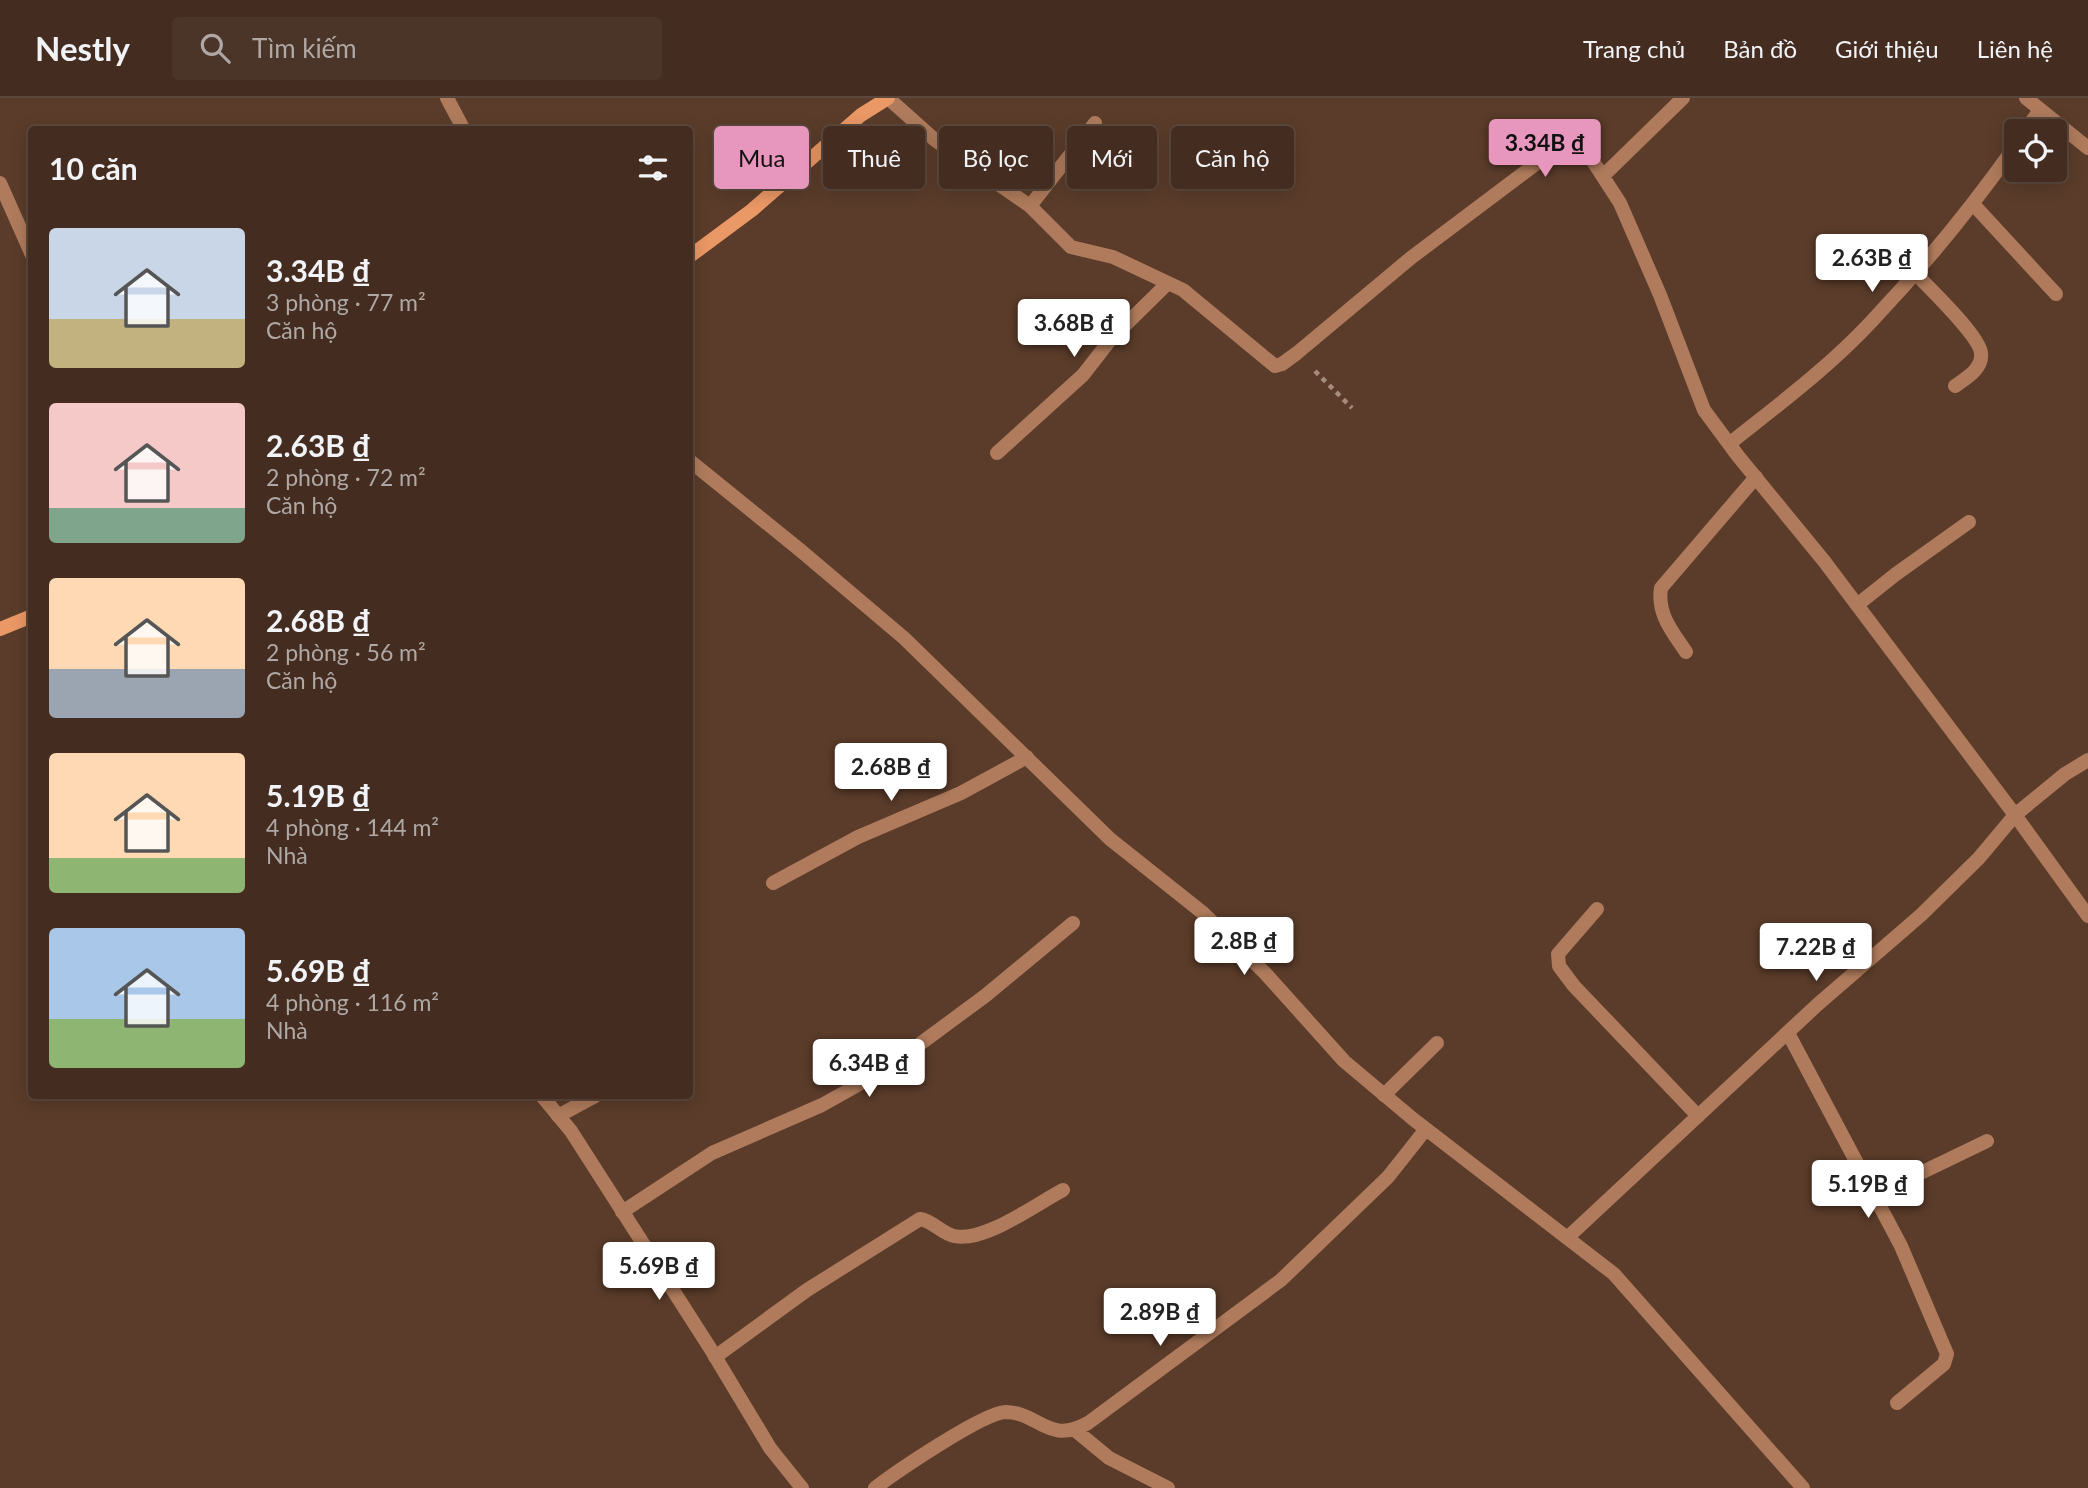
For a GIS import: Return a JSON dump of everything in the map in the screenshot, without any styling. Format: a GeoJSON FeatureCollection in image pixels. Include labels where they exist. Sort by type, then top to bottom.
{"type":"FeatureCollection","features":[{"type":"Feature","properties":{"kind":"street"},"geometry":{"type":"LineString","coordinates":[[447,98],[462,126]]}},
{"type":"Feature","properties":{"kind":"street"},"geometry":{"type":"LineString","coordinates":[[693,254],[752,210],[861,115],[888,98],[935,140],[1030,206],[1071,247],[1113,257],[1183,290],[1275,366],[1297,353],[1412,257],[1561,145],[1575,143],[1586,149],[1620,203],[1704,410],[1825,561],[2088,916]]}},
{"type":"Feature","properties":{"kind":"street"},"geometry":{"type":"LineString","coordinates":[[1603,176],[1683,98]]}},
{"type":"Feature","properties":{"kind":"street"},"geometry":{"type":"LineString","coordinates":[[2026,98],[2088,148]]}},
{"type":"Feature","properties":{"kind":"street"},"geometry":{"type":"LineString","coordinates":[[2034,119],[2040,110]]}},
{"type":"Feature","properties":{"kind":"street"},"geometry":{"type":"LineString","coordinates":[[1030,206],[1096,123]]}},
{"type":"Feature","properties":{"kind":"street"},"geometry":{"type":"LineString","coordinates":[[1729,444],[1815,375],[1870,323],[1973,204],[2004,161]]}},
{"type":"Feature","properties":{"kind":"street"},"geometry":{"type":"LineString","coordinates":[[0,183],[28,246]]}},
{"type":"Feature","properties":{"kind":"street"},"geometry":{"type":"LineString","coordinates":[[1973,204],[2056,294]]}},
{"type":"Feature","properties":{"kind":"street"},"geometry":{"type":"LineString","coordinates":[[1914,272],[1976,340],[1982,355],[1976,372],[1955,386]]}},
{"type":"Feature","properties":{"kind":"street"},"geometry":{"type":"LineString","coordinates":[[997,453],[1083,375],[1111,339],[1168,283]]}},
{"type":"Feature","properties":{"kind":"street"},"geometry":{"type":"LineString","coordinates":[[693,463],[904,638],[1110,839],[1203,913],[1265,973],[1344,1061],[1426,1129],[1615,1274],[1803,1488]]}},
{"type":"Feature","properties":{"kind":"street"},"geometry":{"type":"LineString","coordinates":[[1686,652],[1666,622],[1659,600],[1661,588],[1756,477]]}},
{"type":"Feature","properties":{"kind":"street"},"geometry":{"type":"LineString","coordinates":[[1857,605],[1895,574],[1969,522]]}},
{"type":"Feature","properties":{"kind":"street"},"geometry":{"type":"LineString","coordinates":[[0,629],[28,618]]}},
{"type":"Feature","properties":{"kind":"street"},"geometry":{"type":"LineString","coordinates":[[774,883],[849,841],[961,793],[1027,757]]}},
{"type":"Feature","properties":{"kind":"street"},"geometry":{"type":"LineString","coordinates":[[1567,1238],[1788,1033],[1921,915],[1979,858],[2015,815],[2065,774],[2088,760]]}},
{"type":"Feature","properties":{"kind":"street"},"geometry":{"type":"LineString","coordinates":[[1597,909],[1558,954],[1559,965],[1592,1006],[1698,1116]]}},
{"type":"Feature","properties":{"kind":"street"},"geometry":{"type":"LineString","coordinates":[[622,1212],[712,1153],[822,1105],[886,1069],[985,996],[1073,923]]}},
{"type":"Feature","properties":{"kind":"street"},"geometry":{"type":"LineString","coordinates":[[1788,1033],[1901,1246],[1947,1354],[1944,1364],[1897,1403]]}},
{"type":"Feature","properties":{"kind":"street"},"geometry":{"type":"LineString","coordinates":[[1384,1095],[1437,1044]]}},
{"type":"Feature","properties":{"kind":"street"},"geometry":{"type":"LineString","coordinates":[[544,1099],[571,1131],[770,1448],[802,1488]]}},
{"type":"Feature","properties":{"kind":"street"},"geometry":{"type":"LineString","coordinates":[[558,1116],[589,1099]]}},
{"type":"Feature","properties":{"kind":"street"},"geometry":{"type":"LineString","coordinates":[[875,1488],[914,1461],[977,1424],[1004,1412],[1017,1414],[1055,1431],[1075,1430],[1281,1280],[1388,1177],[1426,1129]]}},
{"type":"Feature","properties":{"kind":"street"},"geometry":{"type":"LineString","coordinates":[[1875,1195],[1987,1141]]}},
{"type":"Feature","properties":{"kind":"street"},"geometry":{"type":"LineString","coordinates":[[715,1357],[807,1290],[920,1219],[928,1220],[954,1236],[972,1236],[993,1229],[1063,1189]]}},
{"type":"Feature","properties":{"kind":"street"},"geometry":{"type":"LineString","coordinates":[[1075,1430],[1109,1458],[1168,1488]]}},
{"type":"Feature","properties":{"kind":"path"},"geometry":{"type":"LineString","coordinates":[[1297,353],[1352,408]]}}]}
